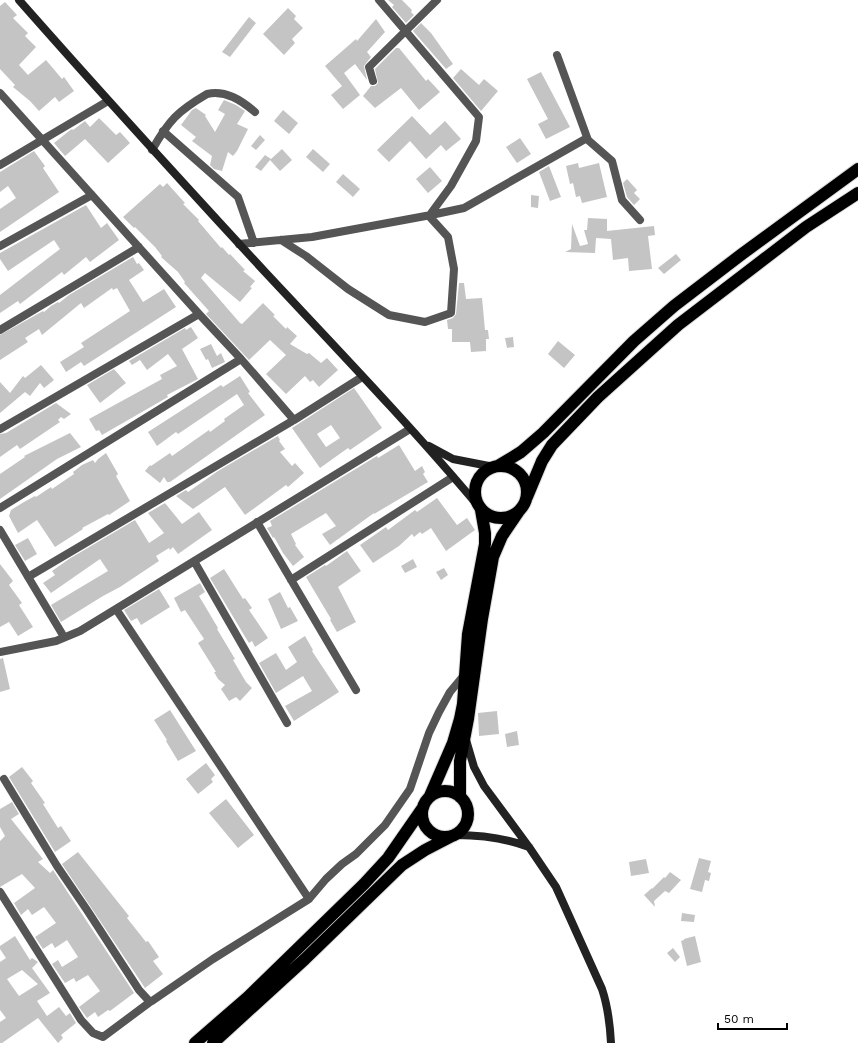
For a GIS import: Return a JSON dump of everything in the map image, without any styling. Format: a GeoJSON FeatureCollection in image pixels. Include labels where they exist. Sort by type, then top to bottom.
{"type":"FeatureCollection","features":[{"type":"Feature","properties":{"kind":"highway"},"geometry":{"type":"LineString","coordinates":[[195,1043],[248,996],[364,884],[388,858],[430,796],[446,761],[456,732],[463,704],[471,615],[485,544],[485,532],[480,509],[475,500],[474,491],[480,476],[486,470],[521,452],[543,433],[634,341],[674,306],[858,169]]}},
{"type":"Feature","properties":{"kind":"highway"},"geometry":{"type":"LineString","coordinates":[[460,797],[460,761],[468,720],[483,613],[493,557],[502,536],[524,505],[542,461],[552,445],[598,397],[678,325],[806,227],[858,193]]}},
{"type":"Feature","properties":{"kind":"highway"},"geometry":{"type":"LineString","coordinates":[[496,466],[506,466],[514,469],[520,474],[526,485],[526,497]]}},
{"type":"Feature","properties":{"kind":"highway"},"geometry":{"type":"LineString","coordinates":[[480,509],[487,515],[500,519],[513,516],[519,511]]}},
{"type":"Feature","properties":{"kind":"highway"},"geometry":{"type":"LineString","coordinates":[[213,1043],[304,959],[402,865],[425,850],[454,836],[462,830],[468,817],[465,803],[460,797],[448,791],[442,791],[430,796]]}},
{"type":"Feature","properties":{"kind":"highway"},"geometry":{"type":"LineString","coordinates":[[422,809],[423,822],[427,829],[438,836],[454,836]]}},
{"type":"Feature","properties":{"kind":"street"},"geometry":{"type":"LineString","coordinates":[[19,0],[152,150],[410,429],[480,509]]}},
{"type":"Feature","properties":{"kind":"street"},"geometry":{"type":"LineString","coordinates":[[379,0],[479,117],[476,141],[451,186],[429,216]]}},
{"type":"Feature","properties":{"kind":"street"},"geometry":{"type":"LineString","coordinates":[[373,81],[369,67],[437,0]]}},
{"type":"Feature","properties":{"kind":"street"},"geometry":{"type":"LineString","coordinates":[[557,55],[588,140],[612,161],[622,200],[640,220]]}},
{"type":"Feature","properties":{"kind":"street"},"geometry":{"type":"LineString","coordinates":[[0,93],[241,359],[294,420]]}},
{"type":"Feature","properties":{"kind":"street"},"geometry":{"type":"LineString","coordinates":[[152,150],[174,116],[207,94],[228,94],[244,102],[255,112]]}},
{"type":"Feature","properties":{"kind":"street"},"geometry":{"type":"LineString","coordinates":[[0,165],[108,101]]}},
{"type":"Feature","properties":{"kind":"street"},"geometry":{"type":"LineString","coordinates":[[163,131],[238,197],[254,243]]}},
{"type":"Feature","properties":{"kind":"street"},"geometry":{"type":"LineString","coordinates":[[239,244],[312,237],[429,216],[464,208],[587,138]]}},
{"type":"Feature","properties":{"kind":"street"},"geometry":{"type":"LineString","coordinates":[[0,246],[92,195]]}},
{"type":"Feature","properties":{"kind":"street"},"geometry":{"type":"LineString","coordinates":[[281,240],[306,256],[348,289],[389,315],[425,322],[451,313],[454,269],[448,237],[429,216]]}},
{"type":"Feature","properties":{"kind":"street"},"geometry":{"type":"LineString","coordinates":[[0,330],[139,247]]}},
{"type":"Feature","properties":{"kind":"street"},"geometry":{"type":"LineString","coordinates":[[0,429],[199,314]]}},
{"type":"Feature","properties":{"kind":"street"},"geometry":{"type":"LineString","coordinates":[[0,508],[241,359]]}},
{"type":"Feature","properties":{"kind":"street"},"geometry":{"type":"LineString","coordinates":[[28,577],[294,420],[362,377]]}},
{"type":"Feature","properties":{"kind":"street"},"geometry":{"type":"LineString","coordinates":[[0,652],[56,641],[80,631],[410,429]]}},
{"type":"Feature","properties":{"kind":"street"},"geometry":{"type":"LineString","coordinates":[[419,439],[437,451],[453,459],[496,466]]}},
{"type":"Feature","properties":{"kind":"street"},"geometry":{"type":"LineString","coordinates":[[291,580],[453,477]]}},
{"type":"Feature","properties":{"kind":"street"},"geometry":{"type":"LineString","coordinates":[[257,522],[356,690]]}},
{"type":"Feature","properties":{"kind":"street"},"geometry":{"type":"LineString","coordinates":[[0,530],[64,637]]}},
{"type":"Feature","properties":{"kind":"street"},"geometry":{"type":"LineString","coordinates":[[194,561],[288,722]]}},
{"type":"Feature","properties":{"kind":"street"},"geometry":{"type":"LineString","coordinates":[[116,608],[309,899]]}},
{"type":"Feature","properties":{"kind":"street"},"geometry":{"type":"LineString","coordinates":[[0,892],[81,1020],[93,1033],[103,1037],[212,959],[309,899],[326,879],[342,864],[356,854],[385,825],[410,789],[429,733],[439,712],[450,692],[465,674]]}},
{"type":"Feature","properties":{"kind":"street"},"geometry":{"type":"LineString","coordinates":[[464,736],[474,766],[484,786],[548,874],[562,899],[607,1003],[610,1018],[611,1043]]}},
{"type":"Feature","properties":{"kind":"street"},"geometry":{"type":"LineString","coordinates":[[4,779],[57,866],[139,990],[150,1002]]}},
{"type":"Feature","properties":{"kind":"street"},"geometry":{"type":"LineString","coordinates":[[454,836],[493,837],[505,839],[529,847]]}},
{"type":"Feature","properties":{"kind":"building"},"geometry":{"type":"Polygon","coordinates":[[[388,0],[402,0],[412,10],[411,12],[414,15],[406,23],[392,7],[394,5],[388,0]]]}},
{"type":"Feature","properties":{"kind":"building"},"geometry":{"type":"Polygon","coordinates":[[[5,2],[17,15],[13,18],[28,33],[25,36],[36,47],[19,65],[28,75],[46,60],[62,79],[64,77],[74,91],[59,102],[55,97],[39,111],[30,101],[13,87],[15,85],[0,69],[0,6],[5,2]]]}},
{"type":"Feature","properties":{"kind":"building"},"geometry":{"type":"Polygon","coordinates":[[[288,8],[296,16],[294,19],[303,28],[292,39],[295,43],[284,55],[263,34],[288,8]]]}},
{"type":"Feature","properties":{"kind":"building"},"geometry":{"type":"Polygon","coordinates":[[[249,17],[256,23],[230,57],[222,52],[249,17]]]}},
{"type":"Feature","properties":{"kind":"building"},"geometry":{"type":"Polygon","coordinates":[[[376,19],[385,32],[367,52],[371,57],[364,66],[367,80],[355,64],[344,73],[360,95],[343,109],[331,95],[342,86],[325,66],[356,39],[357,41],[376,19]]]}},
{"type":"Feature","properties":{"kind":"building"},"geometry":{"type":"Polygon","coordinates":[[[421,23],[431,33],[453,64],[446,69],[413,31],[421,23]]]}},
{"type":"Feature","properties":{"kind":"building"},"geometry":{"type":"Polygon","coordinates":[[[396,48],[399,48],[426,81],[428,79],[440,92],[419,110],[401,88],[375,108],[363,96],[371,86],[375,86],[378,83],[375,69],[396,48]]]}},
{"type":"Feature","properties":{"kind":"building"},"geometry":{"type":"Polygon","coordinates":[[[461,69],[479,85],[484,79],[498,91],[481,111],[453,78],[461,69]]]}},
{"type":"Feature","properties":{"kind":"building"},"geometry":{"type":"Polygon","coordinates":[[[541,72],[570,127],[546,139],[538,124],[548,119],[527,79],[541,72]]]}},
{"type":"Feature","properties":{"kind":"building"},"geometry":{"type":"Polygon","coordinates":[[[224,100],[245,111],[237,124],[248,129],[233,156],[228,152],[222,171],[214,169],[210,165],[212,156],[192,141],[196,137],[181,125],[192,110],[196,108],[206,115],[205,116],[215,132],[225,114],[218,110],[224,100]]]}},
{"type":"Feature","properties":{"kind":"building"},"geometry":{"type":"Polygon","coordinates":[[[283,110],[298,123],[289,134],[274,121],[283,110]]]}},
{"type":"Feature","properties":{"kind":"building"},"geometry":{"type":"Polygon","coordinates":[[[412,116],[430,135],[445,121],[461,139],[446,151],[441,145],[426,159],[410,141],[389,162],[377,150],[412,116]]]}},
{"type":"Feature","properties":{"kind":"building"},"geometry":{"type":"Polygon","coordinates":[[[99,118],[116,135],[120,132],[130,143],[108,163],[85,139],[65,156],[54,143],[85,121],[90,127],[99,118]]]}},
{"type":"Feature","properties":{"kind":"building"},"geometry":{"type":"Polygon","coordinates":[[[260,135],[265,140],[256,150],[251,146],[260,135]]]}},
{"type":"Feature","properties":{"kind":"building"},"geometry":{"type":"Polygon","coordinates":[[[520,138],[531,154],[517,163],[506,147],[520,138]]]}},
{"type":"Feature","properties":{"kind":"building"},"geometry":{"type":"Polygon","coordinates":[[[282,149],[292,160],[280,171],[270,160],[261,171],[255,167],[265,155],[271,159],[282,149]]]}},
{"type":"Feature","properties":{"kind":"building"},"geometry":{"type":"Polygon","coordinates":[[[313,149],[330,164],[323,172],[306,157],[313,149]]]}},
{"type":"Feature","properties":{"kind":"building"},"geometry":{"type":"Polygon","coordinates":[[[34,151],[45,166],[43,168],[59,192],[0,232],[0,209],[16,198],[8,186],[0,192],[0,172],[34,151]]]}},
{"type":"Feature","properties":{"kind":"building"},"geometry":{"type":"Polygon","coordinates":[[[578,163],[579,168],[599,163],[607,197],[582,203],[580,196],[576,197],[573,183],[570,184],[566,166],[578,163]]]}},
{"type":"Feature","properties":{"kind":"building"},"geometry":{"type":"Polygon","coordinates":[[[549,166],[561,197],[550,201],[539,172],[549,166]]]}},
{"type":"Feature","properties":{"kind":"building"},"geometry":{"type":"Polygon","coordinates":[[[430,167],[442,181],[428,193],[416,179],[430,167]]]}},
{"type":"Feature","properties":{"kind":"building"},"geometry":{"type":"Polygon","coordinates":[[[343,174],[360,189],[353,197],[336,182],[343,174]]]}},
{"type":"Feature","properties":{"kind":"building"},"geometry":{"type":"Polygon","coordinates":[[[627,179],[637,190],[634,193],[640,199],[634,205],[627,197],[623,183],[627,179]]]}},
{"type":"Feature","properties":{"kind":"building"},"geometry":{"type":"Polygon","coordinates":[[[167,183],[221,248],[222,247],[229,255],[230,254],[245,270],[243,271],[255,281],[250,287],[252,288],[240,302],[205,273],[201,278],[240,323],[242,324],[263,303],[286,329],[287,327],[297,336],[290,344],[307,354],[309,353],[321,363],[327,358],[338,370],[319,387],[313,380],[310,382],[305,376],[286,394],[266,374],[286,355],[270,340],[249,360],[206,314],[209,311],[184,283],[185,282],[178,272],[161,257],[162,256],[155,247],[135,227],[134,228],[123,217],[160,184],[163,187],[167,183]]]}},
{"type":"Feature","properties":{"kind":"building"},"geometry":{"type":"Polygon","coordinates":[[[531,195],[539,196],[538,208],[531,207],[531,195]]]}},
{"type":"Feature","properties":{"kind":"building"},"geometry":{"type":"Polygon","coordinates":[[[86,205],[101,228],[107,223],[119,240],[90,262],[86,257],[64,275],[62,272],[20,304],[18,301],[0,313],[0,295],[60,249],[54,240],[8,271],[0,259],[0,253],[86,205]]]}},
{"type":"Feature","properties":{"kind":"building"},"geometry":{"type":"Polygon","coordinates":[[[588,218],[607,219],[607,231],[654,226],[655,235],[648,236],[652,269],[629,271],[628,258],[613,260],[611,239],[596,238],[595,253],[565,252],[571,249],[572,224],[580,246],[588,244],[584,230],[587,230],[588,218]]]}},
{"type":"Feature","properties":{"kind":"building"},"geometry":{"type":"Polygon","coordinates":[[[676,254],[681,260],[664,274],[658,268],[676,254]]]}},
{"type":"Feature","properties":{"kind":"building"},"geometry":{"type":"Polygon","coordinates":[[[133,257],[137,264],[139,263],[144,270],[129,280],[143,302],[164,289],[176,307],[84,366],[81,362],[66,372],[60,362],[84,347],[81,343],[130,311],[117,288],[113,290],[112,288],[84,308],[81,303],[42,335],[39,329],[25,338],[28,342],[0,360],[0,335],[43,311],[44,312],[51,306],[58,302],[59,303],[69,295],[133,257]]]}},
{"type":"Feature","properties":{"kind":"building"},"geometry":{"type":"Polygon","coordinates":[[[459,283],[464,283],[466,299],[482,298],[485,330],[488,330],[489,339],[486,339],[486,351],[471,352],[470,342],[452,342],[452,329],[448,329],[447,320],[453,318],[456,314],[459,283]]]}},
{"type":"Feature","properties":{"kind":"building"},"geometry":{"type":"Polygon","coordinates":[[[191,327],[198,338],[182,349],[198,379],[167,395],[168,397],[102,435],[99,430],[96,431],[89,419],[162,379],[160,375],[177,366],[168,354],[147,370],[140,360],[132,365],[129,361],[185,328],[186,330],[191,327]]]}},
{"type":"Feature","properties":{"kind":"building"},"geometry":{"type":"Polygon","coordinates":[[[513,337],[514,347],[507,348],[505,338],[513,337]]]}},
{"type":"Feature","properties":{"kind":"building"},"geometry":{"type":"Polygon","coordinates":[[[558,341],[575,355],[564,368],[548,354],[558,341]]]}},
{"type":"Feature","properties":{"kind":"building"},"geometry":{"type":"Polygon","coordinates":[[[211,344],[217,356],[221,353],[225,362],[212,368],[208,359],[206,360],[200,349],[211,344]]]}},
{"type":"Feature","properties":{"kind":"building"},"geometry":{"type":"Polygon","coordinates":[[[41,365],[54,380],[44,388],[40,383],[30,396],[25,392],[0,413],[0,382],[10,393],[23,376],[25,378],[41,365]]]}},
{"type":"Feature","properties":{"kind":"building"},"geometry":{"type":"Polygon","coordinates":[[[114,369],[126,383],[100,403],[87,385],[114,369]]]}},
{"type":"Feature","properties":{"kind":"building"},"geometry":{"type":"Polygon","coordinates":[[[240,376],[250,392],[248,393],[265,415],[170,482],[167,482],[164,477],[160,483],[145,471],[150,465],[151,466],[170,453],[172,456],[209,430],[210,432],[225,421],[224,419],[244,405],[237,394],[178,434],[176,432],[157,446],[148,432],[221,385],[223,387],[240,376]]]}},
{"type":"Feature","properties":{"kind":"building"},"geometry":{"type":"Polygon","coordinates":[[[354,388],[382,428],[350,450],[348,448],[320,468],[292,428],[354,388]],[[331,425],[317,434],[326,447],[340,438],[331,425]]]}},
{"type":"Feature","properties":{"kind":"building"},"geometry":{"type":"Polygon","coordinates":[[[56,403],[71,414],[64,419],[61,417],[58,420],[60,422],[20,449],[17,445],[0,457],[0,434],[6,433],[56,403]]]}},
{"type":"Feature","properties":{"kind":"building"},"geometry":{"type":"Polygon","coordinates":[[[70,433],[81,447],[57,459],[0,499],[0,474],[25,457],[24,456],[70,433]]]}},
{"type":"Feature","properties":{"kind":"building"},"geometry":{"type":"Polygon","coordinates":[[[278,436],[279,441],[285,449],[280,452],[292,466],[295,463],[304,473],[288,487],[286,485],[245,515],[225,487],[193,509],[176,496],[186,490],[188,492],[218,471],[278,436]]]}},
{"type":"Feature","properties":{"kind":"building"},"geometry":{"type":"Polygon","coordinates":[[[399,445],[415,471],[422,466],[425,472],[423,474],[428,482],[374,513],[330,545],[322,534],[336,526],[326,513],[291,534],[296,544],[295,545],[304,557],[293,566],[267,528],[272,526],[270,521],[377,456],[378,458],[399,445]]]}},
{"type":"Feature","properties":{"kind":"building"},"geometry":{"type":"Polygon","coordinates":[[[106,453],[118,474],[116,476],[130,501],[109,515],[108,514],[82,528],[83,529],[55,547],[37,520],[18,533],[9,516],[11,510],[51,487],[52,489],[74,474],[73,472],[82,465],[93,460],[95,463],[106,453]]]}},
{"type":"Feature","properties":{"kind":"building"},"geometry":{"type":"Polygon","coordinates":[[[437,498],[457,525],[467,518],[475,530],[446,551],[431,528],[422,534],[420,532],[414,537],[412,534],[399,546],[373,563],[360,545],[386,527],[388,530],[415,510],[417,512],[437,498]]]}},
{"type":"Feature","properties":{"kind":"building"},"geometry":{"type":"Polygon","coordinates":[[[165,503],[182,524],[199,512],[212,530],[178,554],[173,547],[170,550],[169,548],[156,556],[159,561],[120,587],[61,622],[51,605],[108,571],[100,559],[51,593],[43,583],[55,575],[52,571],[69,559],[135,520],[149,543],[164,533],[148,513],[165,503]]]}},
{"type":"Feature","properties":{"kind":"building"},"geometry":{"type":"Polygon","coordinates":[[[28,538],[37,554],[25,561],[15,545],[28,538]]]}},
{"type":"Feature","properties":{"kind":"building"},"geometry":{"type":"Polygon","coordinates":[[[347,551],[361,571],[338,587],[356,622],[337,632],[306,577],[325,565],[326,566],[347,551]]]}},
{"type":"Feature","properties":{"kind":"building"},"geometry":{"type":"Polygon","coordinates":[[[413,559],[417,567],[405,573],[401,566],[413,559]]]}},
{"type":"Feature","properties":{"kind":"building"},"geometry":{"type":"Polygon","coordinates":[[[0,564],[13,581],[9,585],[22,603],[19,605],[33,627],[18,636],[9,622],[0,627],[0,564]]]}},
{"type":"Feature","properties":{"kind":"building"},"geometry":{"type":"Polygon","coordinates":[[[444,568],[448,575],[441,580],[436,572],[444,568]]]}},
{"type":"Feature","properties":{"kind":"building"},"geometry":{"type":"Polygon","coordinates":[[[224,569],[243,599],[245,598],[252,608],[249,610],[268,638],[255,647],[252,641],[249,643],[210,578],[224,569]]]}},
{"type":"Feature","properties":{"kind":"building"},"geometry":{"type":"Polygon","coordinates":[[[200,583],[205,592],[199,596],[235,659],[233,660],[246,682],[252,688],[240,701],[236,697],[229,701],[221,689],[225,685],[218,679],[214,672],[216,672],[198,643],[204,639],[185,610],[181,612],[174,598],[200,583]]]}},
{"type":"Feature","properties":{"kind":"building"},"geometry":{"type":"Polygon","coordinates":[[[159,589],[170,607],[141,625],[137,618],[131,621],[124,610],[159,589]]]}},
{"type":"Feature","properties":{"kind":"building"},"geometry":{"type":"Polygon","coordinates":[[[280,592],[288,608],[290,607],[298,621],[281,629],[268,599],[280,592]]]}},
{"type":"Feature","properties":{"kind":"building"},"geometry":{"type":"Polygon","coordinates":[[[305,636],[313,650],[312,651],[339,692],[294,721],[285,706],[312,691],[303,676],[276,693],[259,663],[276,653],[286,670],[297,662],[288,647],[305,636]]]}},
{"type":"Feature","properties":{"kind":"building"},"geometry":{"type":"Polygon","coordinates":[[[3,658],[10,689],[0,692],[0,659],[3,658]]]}},
{"type":"Feature","properties":{"kind":"building"},"geometry":{"type":"Polygon","coordinates":[[[170,710],[196,751],[178,761],[154,720],[170,710]]]}},
{"type":"Feature","properties":{"kind":"building"},"geometry":{"type":"Polygon","coordinates":[[[497,711],[499,734],[479,736],[478,713],[497,711]]]}},
{"type":"Feature","properties":{"kind":"building"},"geometry":{"type":"Polygon","coordinates":[[[517,731],[519,745],[507,747],[505,734],[517,731]]]}},
{"type":"Feature","properties":{"kind":"building"},"geometry":{"type":"Polygon","coordinates":[[[206,763],[215,775],[211,779],[213,782],[198,794],[186,779],[206,763]]]}},
{"type":"Feature","properties":{"kind":"building"},"geometry":{"type":"Polygon","coordinates":[[[22,767],[33,781],[31,783],[45,803],[43,804],[58,828],[61,826],[71,841],[55,852],[9,777],[22,767]]]}},
{"type":"Feature","properties":{"kind":"building"},"geometry":{"type":"Polygon","coordinates":[[[226,799],[254,835],[238,848],[209,813],[226,799]]]}},
{"type":"Feature","properties":{"kind":"building"},"geometry":{"type":"Polygon","coordinates":[[[12,802],[19,814],[11,819],[43,859],[38,862],[50,873],[53,870],[134,993],[110,1011],[108,1010],[98,1017],[95,1012],[87,1018],[79,1007],[100,991],[88,975],[76,982],[74,978],[65,983],[52,964],[58,960],[62,967],[78,957],[67,940],[55,948],[52,943],[43,949],[35,937],[56,923],[44,907],[32,915],[28,909],[21,915],[14,903],[35,888],[22,874],[0,887],[0,841],[5,836],[0,827],[0,809],[12,802]]]}},
{"type":"Feature","properties":{"kind":"building"},"geometry":{"type":"Polygon","coordinates":[[[78,852],[129,916],[127,918],[146,942],[148,941],[159,957],[153,961],[163,974],[145,988],[62,864],[78,852]]]}},
{"type":"Feature","properties":{"kind":"building"},"geometry":{"type":"Polygon","coordinates":[[[699,858],[711,861],[708,872],[711,873],[709,881],[705,880],[702,892],[690,889],[699,858]]]}},
{"type":"Feature","properties":{"kind":"building"},"geometry":{"type":"Polygon","coordinates":[[[646,859],[649,873],[631,876],[629,862],[646,859]]]}},
{"type":"Feature","properties":{"kind":"building"},"geometry":{"type":"Polygon","coordinates":[[[670,872],[681,880],[669,893],[665,891],[654,901],[655,907],[644,895],[670,872]]]}},
{"type":"Feature","properties":{"kind":"building"},"geometry":{"type":"Polygon","coordinates":[[[682,913],[695,915],[694,922],[681,921],[682,913]]]}},
{"type":"Feature","properties":{"kind":"building"},"geometry":{"type":"Polygon","coordinates":[[[15,936],[30,960],[32,958],[38,962],[32,968],[50,993],[37,1001],[47,1016],[59,1007],[66,1016],[70,1013],[76,1023],[61,1035],[63,1038],[58,1043],[38,1018],[0,1043],[0,1022],[6,1018],[0,1010],[0,962],[6,958],[0,949],[0,946],[15,936]],[[22,970],[7,979],[19,996],[38,984],[22,970]]]}},
{"type":"Feature","properties":{"kind":"building"},"geometry":{"type":"Polygon","coordinates":[[[695,936],[701,962],[687,966],[681,941],[695,936]]]}},
{"type":"Feature","properties":{"kind":"building"},"geometry":{"type":"Polygon","coordinates":[[[673,948],[680,957],[675,962],[667,953],[673,948]]]}}]}
